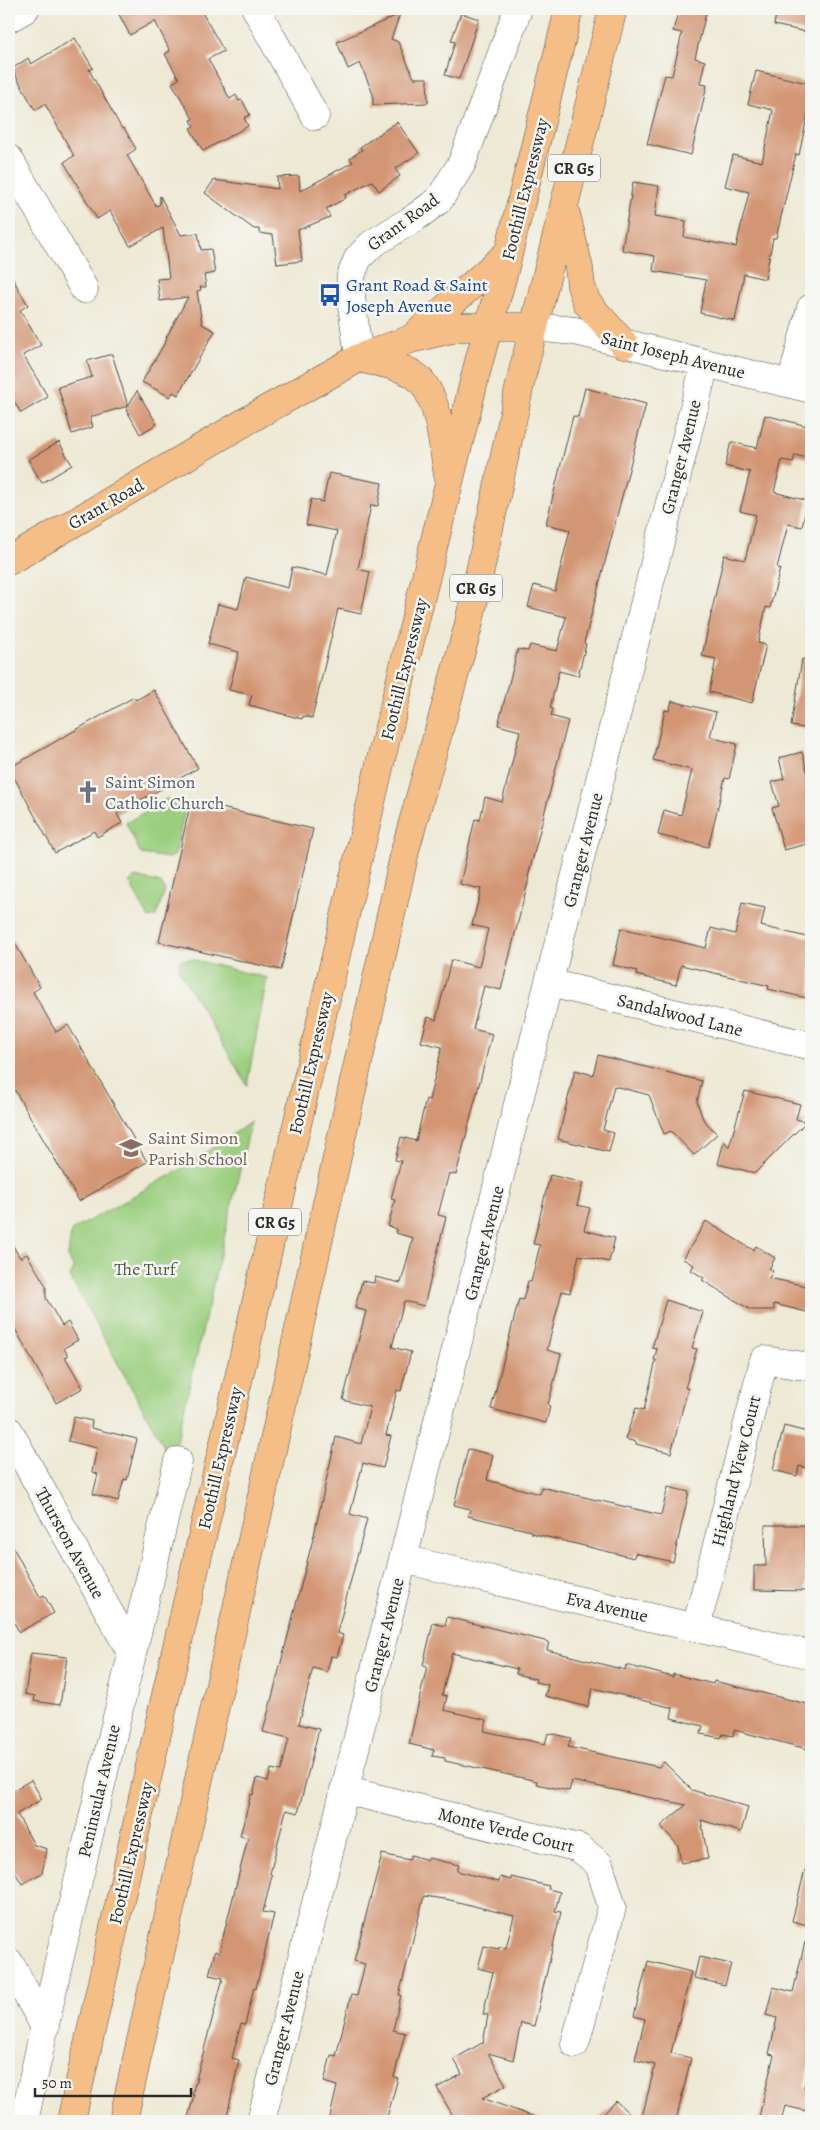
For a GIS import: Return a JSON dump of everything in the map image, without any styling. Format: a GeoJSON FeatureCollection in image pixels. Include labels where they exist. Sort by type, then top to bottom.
{"type":"FeatureCollection","features":[{"type":"Feature","properties":{"kind":"main road","name":"Foothill Expressway"},"geometry":{"type":"LineString","coordinates":[[71,2121],[168,1687],[380,764],[488,326],[509,252],[569,9]]}},
{"type":"Feature","properties":{"kind":"main road","name":"CR G5"},"geometry":{"type":"LineString","coordinates":[[123,2121],[404,856],[468,627],[522,375],[613,9]]}},
{"type":"Feature","properties":{"kind":"main road"},"geometry":{"type":"LineString","coordinates":[[564,206],[579,268],[581,286],[587,303],[594,313],[624,344]]}},
{"type":"Feature","properties":{"kind":"main road"},"geometry":{"type":"LineString","coordinates":[[411,339],[509,252]]}},
{"type":"Feature","properties":{"kind":"main road","name":"Grant Road"},"geometry":{"type":"LineString","coordinates":[[9,561],[262,412],[359,358],[411,339],[461,327],[534,326]]}},
{"type":"Feature","properties":{"kind":"main road"},"geometry":{"type":"LineString","coordinates":[[359,358],[403,370],[420,380],[431,397],[438,421],[450,485]]}},
{"type":"Feature","properties":{"kind":"street"},"geometry":{"type":"LineString","coordinates":[[9,18],[24,9]]}},
{"type":"Feature","properties":{"kind":"street"},"geometry":{"type":"LineString","coordinates":[[256,9],[315,116]]}},
{"type":"Feature","properties":{"kind":"street","name":"Grant Road"},"geometry":{"type":"LineString","coordinates":[[359,358],[351,297],[351,276],[358,258],[365,249],[439,200],[462,163],[518,9]]}},
{"type":"Feature","properties":{"kind":"street"},"geometry":{"type":"LineString","coordinates":[[9,159],[84,289]]}},
{"type":"Feature","properties":{"kind":"street"},"geometry":{"type":"LineString","coordinates":[[801,386],[811,308]]}},
{"type":"Feature","properties":{"kind":"street","name":"Saint Joseph Avenue"},"geometry":{"type":"LineString","coordinates":[[534,326],[575,331],[801,386]]}},
{"type":"Feature","properties":{"kind":"street","name":"Granger Avenue"},"geometry":{"type":"LineString","coordinates":[[261,2121],[705,364]]}},
{"type":"Feature","properties":{"kind":"street","name":"Sandalwood Lane"},"geometry":{"type":"LineString","coordinates":[[549,983],[811,1046]]}},
{"type":"Feature","properties":{"kind":"street","name":"Highland View Court"},"geometry":{"type":"LineString","coordinates":[[696,1628],[764,1360],[811,1368]]}},
{"type":"Feature","properties":{"kind":"street","name":"Thurston Avenue"},"geometry":{"type":"LineString","coordinates":[[9,1431],[132,1654]]}},
{"type":"Feature","properties":{"kind":"street","name":"Peninsular Avenue"},"geometry":{"type":"LineString","coordinates":[[24,2121],[58,1964],[178,1461]]}},
{"type":"Feature","properties":{"kind":"street","name":"Eva Avenue"},"geometry":{"type":"LineString","coordinates":[[403,1559],[811,1655]]}},
{"type":"Feature","properties":{"kind":"street","name":"Monte Verde Court"},"geometry":{"type":"LineString","coordinates":[[344,1790],[579,1848],[599,1864],[612,1908],[575,2044]]}},
{"type":"Feature","properties":{"kind":"street"},"geometry":{"type":"LineString","coordinates":[[9,1962],[45,2027]]}},
{"type":"Feature","properties":{"kind":"green space"},"geometry":{"type":"Polygon","coordinates":[[[166,799],[186,804],[175,855],[169,858],[141,854],[126,823],[166,799]]]}},
{"type":"Feature","properties":{"kind":"green space"},"geometry":{"type":"Polygon","coordinates":[[[135,877],[161,883],[165,890],[156,916],[149,918],[129,882],[135,877]]]}},
{"type":"Feature","properties":{"kind":"green space"},"geometry":{"type":"Polygon","coordinates":[[[191,959],[267,978],[247,1085],[179,970],[180,960],[191,959]]]}},
{"type":"Feature","properties":{"kind":"green space","name":"The Turf"},"geometry":{"type":"Polygon","coordinates":[[[251,1122],[172,1461],[70,1277],[74,1269],[68,1257],[71,1231],[181,1169],[251,1122]]]}},
{"type":"Feature","properties":{"kind":"building"},"geometry":{"type":"Polygon","coordinates":[[[116,9],[200,9],[224,51],[208,59],[230,99],[236,95],[239,101],[242,100],[250,115],[244,118],[248,126],[203,151],[190,128],[194,126],[191,120],[193,119],[172,83],[179,79],[165,54],[170,51],[155,21],[130,35],[116,9]]]}},
{"type":"Feature","properties":{"kind":"building"},"geometry":{"type":"Polygon","coordinates":[[[679,9],[707,9],[695,58],[705,61],[700,84],[707,85],[691,155],[647,144],[665,75],[672,76],[682,33],[673,31],[679,9]]]}},
{"type":"Feature","properties":{"kind":"building"},"geometry":{"type":"Polygon","coordinates":[[[777,9],[811,9],[811,33],[774,25],[777,9]]]}},
{"type":"Feature","properties":{"kind":"building"},"geometry":{"type":"Polygon","coordinates":[[[461,13],[479,19],[459,79],[445,75],[455,42],[451,41],[461,13]]]}},
{"type":"Feature","properties":{"kind":"building"},"geometry":{"type":"Polygon","coordinates":[[[400,14],[391,39],[398,42],[414,78],[427,78],[428,103],[373,105],[373,94],[360,63],[348,69],[337,42],[400,14]]]}},
{"type":"Feature","properties":{"kind":"building"},"geometry":{"type":"Polygon","coordinates":[[[75,38],[93,68],[89,70],[122,129],[124,128],[136,149],[127,155],[156,206],[160,204],[160,196],[181,235],[198,233],[201,250],[211,249],[215,273],[204,275],[206,287],[200,287],[201,290],[197,291],[202,324],[215,331],[178,395],[173,392],[170,397],[142,382],[167,339],[188,297],[160,301],[157,279],[169,278],[163,228],[130,246],[110,211],[97,219],[64,162],[74,156],[45,104],[35,110],[12,69],[28,58],[31,64],[75,38]]]}},
{"type":"Feature","properties":{"kind":"building"},"geometry":{"type":"Polygon","coordinates":[[[756,71],[811,84],[811,109],[809,108],[799,155],[796,154],[776,238],[773,238],[765,279],[744,274],[735,321],[700,313],[706,280],[653,271],[655,256],[622,250],[633,182],[659,186],[655,216],[686,221],[684,237],[736,247],[749,192],[725,186],[733,155],[762,162],[773,110],[748,104],[756,71]]]}},
{"type":"Feature","properties":{"kind":"building"},"geometry":{"type":"Polygon","coordinates":[[[397,122],[419,153],[395,169],[400,176],[379,191],[372,181],[345,195],[346,198],[326,209],[330,217],[298,230],[302,261],[277,264],[273,235],[259,233],[259,229],[254,229],[205,193],[214,180],[278,189],[277,177],[299,176],[300,191],[353,162],[350,158],[362,150],[360,147],[397,122]]]}},
{"type":"Feature","properties":{"kind":"building"},"geometry":{"type":"Polygon","coordinates":[[[9,273],[28,305],[20,310],[41,345],[23,355],[48,397],[21,413],[9,393],[9,273]]]}},
{"type":"Feature","properties":{"kind":"building"},"geometry":{"type":"Polygon","coordinates":[[[112,354],[128,406],[90,417],[93,427],[72,434],[58,387],[92,377],[87,361],[112,354]]]}},
{"type":"Feature","properties":{"kind":"building"},"geometry":{"type":"Polygon","coordinates":[[[585,388],[646,404],[584,643],[586,644],[578,676],[559,671],[550,708],[553,709],[551,716],[568,721],[501,990],[484,986],[473,1029],[492,1034],[456,1175],[449,1173],[438,1215],[446,1217],[424,1306],[404,1301],[392,1347],[411,1352],[401,1391],[397,1390],[386,1435],[391,1436],[383,1468],[363,1463],[350,1514],[367,1519],[337,1633],[343,1635],[337,1657],[331,1656],[327,1672],[313,1668],[299,1724],[319,1729],[298,1813],[286,1810],[270,1874],[272,1875],[263,1912],[274,1914],[256,1988],[254,1987],[245,2025],[241,2024],[232,2058],[239,2060],[226,2121],[187,2121],[223,1978],[209,1975],[215,1951],[219,1953],[248,1838],[240,1836],[251,1794],[253,1795],[257,1778],[268,1781],[271,1769],[281,1771],[289,1738],[263,1732],[314,1535],[336,1437],[361,1444],[370,1407],[343,1400],[366,1311],[355,1308],[362,1281],[374,1283],[375,1277],[401,1283],[413,1238],[396,1233],[397,1229],[388,1226],[395,1200],[391,1199],[401,1161],[395,1160],[401,1137],[416,1141],[426,1099],[429,1100],[442,1047],[421,1042],[428,1017],[436,1020],[451,960],[479,967],[488,929],[472,925],[481,889],[460,884],[475,819],[480,820],[485,797],[502,802],[520,731],[498,725],[518,649],[528,651],[530,645],[557,651],[566,617],[528,607],[534,585],[555,591],[570,530],[546,524],[573,416],[578,417],[585,388]]]}},
{"type":"Feature","properties":{"kind":"building"},"geometry":{"type":"Polygon","coordinates":[[[137,391],[157,424],[140,434],[126,409],[137,391]]]}},
{"type":"Feature","properties":{"kind":"building"},"geometry":{"type":"Polygon","coordinates":[[[765,415],[811,427],[811,442],[807,458],[795,455],[793,462],[782,460],[774,492],[808,501],[802,527],[788,524],[777,568],[780,569],[770,608],[766,607],[758,643],[766,645],[752,703],[709,692],[716,659],[702,656],[724,555],[745,560],[756,515],[740,511],[750,472],[725,466],[731,442],[757,448],[765,415]]]}},
{"type":"Feature","properties":{"kind":"building"},"geometry":{"type":"Polygon","coordinates":[[[59,442],[72,465],[42,483],[28,460],[59,442]]]}},
{"type":"Feature","properties":{"kind":"building"},"geometry":{"type":"Polygon","coordinates":[[[329,473],[382,483],[378,506],[371,505],[358,569],[370,572],[361,614],[338,609],[312,718],[303,716],[302,719],[249,705],[252,695],[229,690],[239,652],[208,644],[218,604],[238,609],[246,577],[288,588],[292,567],[327,575],[337,531],[306,525],[311,499],[323,502],[329,473]]]}},
{"type":"Feature","properties":{"kind":"building"},"geometry":{"type":"Polygon","coordinates":[[[802,659],[811,660],[811,729],[791,726],[802,659]]]}},
{"type":"Feature","properties":{"kind":"building","name":"Saint Simon Catholic Church"},"geometry":{"type":"Polygon","coordinates":[[[154,690],[198,768],[117,814],[122,823],[97,837],[94,831],[55,853],[9,768],[134,697],[136,700],[154,690]]]}},
{"type":"Feature","properties":{"kind":"building"},"geometry":{"type":"Polygon","coordinates":[[[672,701],[716,712],[710,737],[737,744],[729,779],[725,778],[708,847],[658,835],[664,810],[681,815],[692,770],[653,760],[665,710],[669,711],[672,701]]]}},
{"type":"Feature","properties":{"kind":"building"},"geometry":{"type":"Polygon","coordinates":[[[802,752],[811,786],[811,843],[784,850],[772,808],[779,806],[772,782],[784,779],[779,758],[802,752]]]}},
{"type":"Feature","properties":{"kind":"building"},"geometry":{"type":"Polygon","coordinates":[[[191,801],[313,829],[281,970],[159,942],[191,801]]]}},
{"type":"Feature","properties":{"kind":"building"},"geometry":{"type":"Polygon","coordinates":[[[742,903],[765,908],[761,926],[811,938],[811,999],[768,989],[769,986],[681,965],[676,985],[636,975],[637,971],[613,965],[621,928],[706,948],[711,928],[735,934],[742,903]]]}},
{"type":"Feature","properties":{"kind":"building"},"geometry":{"type":"Polygon","coordinates":[[[9,933],[40,987],[33,992],[56,1032],[68,1025],[147,1162],[79,1201],[14,1089],[9,1092],[9,933]]]}},
{"type":"Feature","properties":{"kind":"building"},"geometry":{"type":"Polygon","coordinates":[[[598,1055],[702,1081],[697,1102],[703,1119],[717,1134],[694,1155],[671,1131],[664,1134],[649,1095],[614,1086],[603,1130],[614,1133],[609,1152],[558,1139],[575,1070],[593,1075],[598,1055]]]}},
{"type":"Feature","properties":{"kind":"building"},"geometry":{"type":"Polygon","coordinates":[[[745,1091],[800,1104],[796,1119],[806,1122],[755,1173],[718,1164],[724,1141],[729,1147],[745,1091]]]}},
{"type":"Feature","properties":{"kind":"building"},"geometry":{"type":"Polygon","coordinates":[[[550,1175],[583,1183],[577,1205],[590,1208],[584,1230],[615,1238],[609,1262],[579,1255],[570,1293],[562,1291],[547,1350],[561,1354],[548,1405],[550,1406],[546,1423],[491,1409],[519,1299],[523,1300],[528,1281],[531,1282],[540,1245],[533,1244],[550,1175]]]}},
{"type":"Feature","properties":{"kind":"building"},"geometry":{"type":"Polygon","coordinates":[[[706,1221],[753,1250],[756,1246],[775,1258],[769,1269],[773,1271],[769,1278],[811,1287],[811,1313],[774,1304],[774,1310],[751,1310],[702,1280],[704,1278],[691,1270],[694,1265],[683,1259],[706,1221]]]}},
{"type":"Feature","properties":{"kind":"building"},"geometry":{"type":"Polygon","coordinates":[[[9,1239],[20,1258],[27,1254],[46,1286],[46,1298],[62,1326],[68,1322],[78,1340],[64,1348],[68,1356],[65,1357],[83,1388],[56,1403],[9,1318],[9,1239]]]}},
{"type":"Feature","properties":{"kind":"building"},"geometry":{"type":"Polygon","coordinates":[[[666,1300],[703,1312],[692,1348],[697,1349],[685,1388],[688,1388],[671,1453],[636,1444],[636,1442],[625,1439],[636,1408],[644,1410],[656,1360],[654,1360],[657,1349],[652,1348],[666,1300]]]}},
{"type":"Feature","properties":{"kind":"building"},"geometry":{"type":"Polygon","coordinates":[[[74,1417],[92,1421],[91,1428],[137,1439],[127,1480],[124,1479],[118,1501],[93,1494],[98,1474],[92,1472],[97,1448],[68,1441],[74,1417]]]}},
{"type":"Feature","properties":{"kind":"building"},"geometry":{"type":"Polygon","coordinates":[[[784,1426],[811,1433],[811,1469],[799,1466],[797,1476],[773,1470],[784,1426]]]}},
{"type":"Feature","properties":{"kind":"building"},"geometry":{"type":"Polygon","coordinates":[[[468,1449],[493,1455],[487,1480],[540,1494],[541,1487],[661,1515],[668,1487],[689,1492],[673,1562],[635,1553],[634,1558],[468,1516],[470,1509],[454,1505],[468,1449]]]}},
{"type":"Feature","properties":{"kind":"building"},"geometry":{"type":"Polygon","coordinates":[[[765,1525],[806,1525],[806,1591],[754,1590],[754,1566],[766,1566],[765,1525]]]}},
{"type":"Feature","properties":{"kind":"building"},"geometry":{"type":"Polygon","coordinates":[[[9,1540],[40,1597],[44,1595],[54,1613],[19,1632],[9,1613],[9,1540]]]}},
{"type":"Feature","properties":{"kind":"building"},"geometry":{"type":"Polygon","coordinates":[[[447,1617],[549,1642],[547,1650],[625,1670],[626,1665],[673,1677],[673,1674],[713,1684],[714,1681],[811,1705],[811,1750],[734,1730],[733,1736],[723,1734],[721,1738],[701,1734],[703,1726],[671,1718],[673,1708],[593,1688],[588,1707],[545,1696],[548,1685],[535,1682],[536,1679],[516,1674],[517,1669],[452,1653],[442,1695],[447,1696],[444,1710],[487,1720],[484,1731],[545,1744],[548,1733],[571,1738],[568,1747],[659,1767],[664,1762],[692,1790],[748,1807],[741,1832],[701,1820],[708,1859],[681,1863],[678,1846],[661,1826],[686,1805],[572,1781],[569,1791],[536,1784],[537,1781],[445,1761],[445,1758],[432,1756],[434,1750],[409,1744],[427,1666],[423,1665],[433,1623],[445,1626],[447,1617]]]}},
{"type":"Feature","properties":{"kind":"building"},"geometry":{"type":"Polygon","coordinates":[[[31,1653],[67,1657],[60,1705],[34,1701],[35,1696],[25,1694],[31,1653]]]}},
{"type":"Feature","properties":{"kind":"building"},"geometry":{"type":"Polygon","coordinates":[[[31,1780],[42,1799],[17,1814],[34,1845],[47,1849],[42,1873],[22,1884],[9,1862],[9,1793],[31,1780]]]}},
{"type":"Feature","properties":{"kind":"building"},"geometry":{"type":"Polygon","coordinates":[[[382,1854],[409,1860],[411,1855],[428,1860],[428,1858],[459,1865],[457,1871],[499,1882],[500,1877],[511,1880],[511,1877],[549,1886],[548,1889],[560,1892],[555,1911],[561,1912],[534,2026],[521,2023],[513,2060],[488,2053],[506,2085],[482,2098],[540,2119],[539,2121],[456,2121],[437,2088],[462,2074],[454,2059],[483,2044],[488,2015],[483,2014],[493,1972],[478,1968],[484,1946],[499,1949],[499,1947],[506,1948],[514,1916],[450,1900],[424,1896],[399,1995],[401,1995],[393,2030],[405,2033],[394,2077],[398,2078],[386,2121],[347,2121],[330,2117],[337,2086],[324,2082],[331,2055],[336,2056],[351,1995],[357,1996],[365,1964],[354,1961],[382,1854]]]}},
{"type":"Feature","properties":{"kind":"building"},"geometry":{"type":"Polygon","coordinates":[[[805,1870],[811,1871],[811,1926],[792,1921],[805,1870]]]}},
{"type":"Feature","properties":{"kind":"building"},"geometry":{"type":"Polygon","coordinates":[[[805,1942],[811,1943],[811,2056],[804,2087],[811,2089],[811,2112],[785,2106],[781,2121],[758,2121],[774,2055],[769,2054],[777,2018],[766,2015],[773,1987],[793,1992],[805,1942]]]}},
{"type":"Feature","properties":{"kind":"building"},"geometry":{"type":"Polygon","coordinates":[[[699,1957],[731,1964],[725,1985],[694,1978],[699,1957]]]}},
{"type":"Feature","properties":{"kind":"building"},"geometry":{"type":"Polygon","coordinates":[[[648,1961],[691,1972],[671,2053],[691,2058],[676,2121],[641,2121],[655,2065],[635,2060],[645,2019],[634,2016],[648,1961]]]}},
{"type":"Feature","properties":{"kind":"building"},"geometry":{"type":"Polygon","coordinates":[[[616,2101],[637,2121],[597,2121],[616,2101]]]}},
{"type":"Feature","properties":{"kind":"place","name":"Grant Road & Saint Joseph Avenue"},"geometry":{"type":"Point","coordinates":[330,295]}},
{"type":"Feature","properties":{"kind":"place","name":"Saint Simon Catholic Church"},"geometry":{"type":"Point","coordinates":[88,792]}},
{"type":"Feature","properties":{"kind":"place","name":"Saint Simon Parish School"},"geometry":{"type":"Point","coordinates":[131,1148]}}]}
